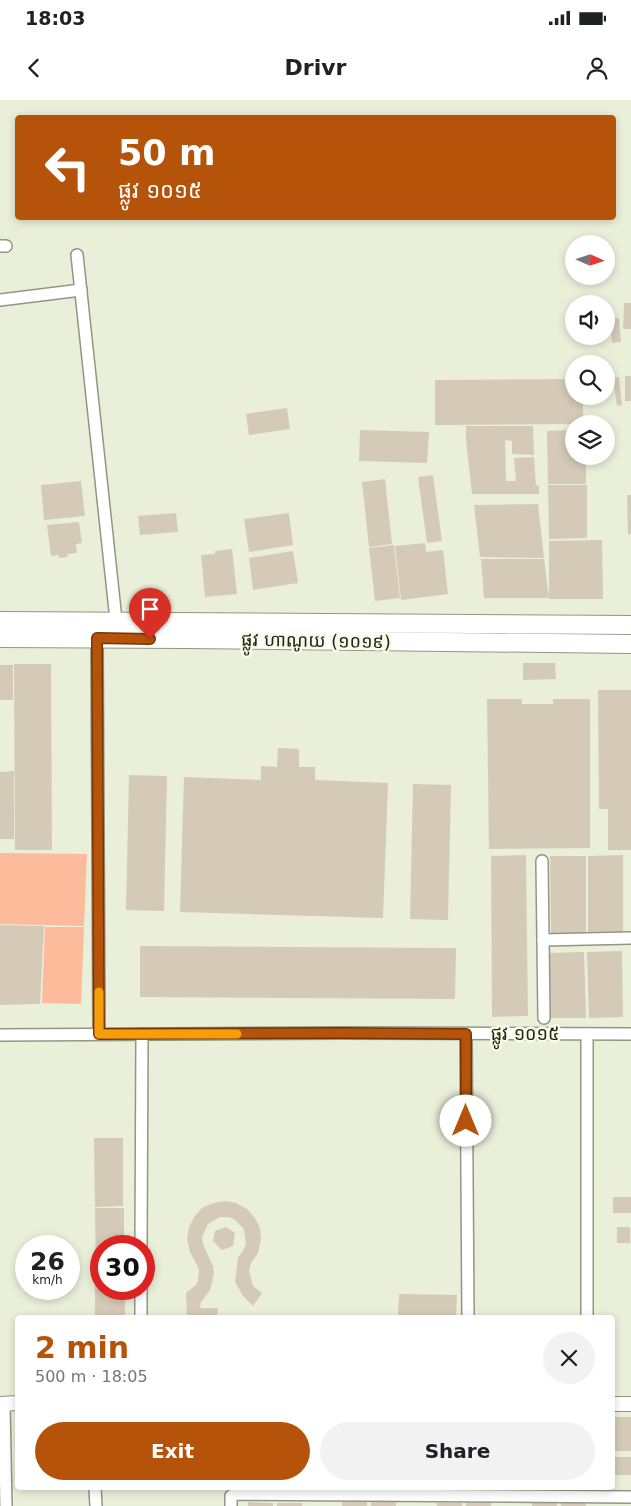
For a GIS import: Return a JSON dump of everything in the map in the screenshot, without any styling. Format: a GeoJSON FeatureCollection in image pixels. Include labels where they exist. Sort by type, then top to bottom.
{"type":"FeatureCollection","features":[{"type":"Feature","properties":{"kind":"main road","name":"ផ្លូវ ហាណូយ (១០១៩)"},"geometry":{"type":"LineString","coordinates":[[0,620],[631,625]]}},
{"type":"Feature","properties":{"kind":"main road","name":"ផ្លូវ ហាណូយ (១០១៩)"},"geometry":{"type":"LineString","coordinates":[[0,638],[631,644]]}},
{"type":"Feature","properties":{"kind":"street"},"geometry":{"type":"LineString","coordinates":[[77,255],[116,620]]}},
{"type":"Feature","properties":{"kind":"street"},"geometry":{"type":"LineString","coordinates":[[0,300],[81,290]]}},
{"type":"Feature","properties":{"kind":"street"},"geometry":{"type":"LineString","coordinates":[[97,638],[99,1034]]}},
{"type":"Feature","properties":{"kind":"street"},"geometry":{"type":"LineString","coordinates":[[542,861],[544,1018]]}},
{"type":"Feature","properties":{"kind":"street"},"geometry":{"type":"LineString","coordinates":[[543,940],[631,938]]}},
{"type":"Feature","properties":{"kind":"street"},"geometry":{"type":"LineString","coordinates":[[141,1235],[142,1034]]}},
{"type":"Feature","properties":{"kind":"street"},"geometry":{"type":"LineString","coordinates":[[466,1034],[468,1315]]}},
{"type":"Feature","properties":{"kind":"street"},"geometry":{"type":"LineString","coordinates":[[587,1034],[587,1315]]}},
{"type":"Feature","properties":{"kind":"street","name":"ផ្លូវ ១០១៥"},"geometry":{"type":"LineString","coordinates":[[0,1035],[631,1034]]}},
{"type":"Feature","properties":{"kind":"street"},"geometry":{"type":"LineString","coordinates":[[141,1300],[141,1315]]}},
{"type":"Feature","properties":{"kind":"street"},"geometry":{"type":"LineString","coordinates":[[6,1506],[7,1403]]}},
{"type":"Feature","properties":{"kind":"street"},"geometry":{"type":"LineString","coordinates":[[615,1404],[631,1404]]}},
{"type":"Feature","properties":{"kind":"street"},"geometry":{"type":"LineString","coordinates":[[96,1490],[96,1506]]}},
{"type":"Feature","properties":{"kind":"street"},"geometry":{"type":"LineString","coordinates":[[231,1506],[231,1496],[234,1494],[326,1501],[610,1501],[631,1497]]}},
{"type":"Feature","properties":{"kind":"shaded area"},"geometry":{"type":"Polygon","coordinates":[[[0,853],[87,854],[84,926],[0,924],[0,853]]]}},
{"type":"Feature","properties":{"kind":"shaded area"},"geometry":{"type":"Polygon","coordinates":[[[45,927],[84,927],[81,1004],[42,1003],[45,927]]]}},
{"type":"Feature","properties":{"kind":"building"},"geometry":{"type":"Polygon","coordinates":[[[624,303],[631,303],[631,329],[623,329],[624,303]]]}},
{"type":"Feature","properties":{"kind":"building"},"geometry":{"type":"Polygon","coordinates":[[[615,318],[619,318],[621,342],[615,343],[615,318]]]}},
{"type":"Feature","properties":{"kind":"building"},"geometry":{"type":"Polygon","coordinates":[[[625,376],[631,376],[631,401],[625,401],[625,376]]]}},
{"type":"Feature","properties":{"kind":"building"},"geometry":{"type":"Polygon","coordinates":[[[619,377],[622,405],[617,406],[615,392],[615,378],[619,377]]]}},
{"type":"Feature","properties":{"kind":"building"},"geometry":{"type":"Polygon","coordinates":[[[565,379],[565,405],[583,405],[583,415],[565,415],[565,424],[435,425],[435,380],[565,379]]]}},
{"type":"Feature","properties":{"kind":"building"},"geometry":{"type":"Polygon","coordinates":[[[287,408],[290,429],[249,435],[246,414],[287,408]]]}},
{"type":"Feature","properties":{"kind":"building"},"geometry":{"type":"Polygon","coordinates":[[[466,426],[533,426],[534,455],[512,454],[512,441],[505,440],[506,481],[516,481],[514,458],[534,457],[536,486],[539,485],[539,494],[472,494],[466,426]]]}},
{"type":"Feature","properties":{"kind":"building"},"geometry":{"type":"Polygon","coordinates":[[[360,430],[429,432],[427,463],[359,461],[360,430]]]}},
{"type":"Feature","properties":{"kind":"building"},"geometry":{"type":"Polygon","coordinates":[[[565,430],[565,465],[586,465],[586,484],[548,484],[547,431],[565,430]]]}},
{"type":"Feature","properties":{"kind":"building"},"geometry":{"type":"Polygon","coordinates":[[[433,475],[442,541],[427,543],[418,477],[433,475]]]}},
{"type":"Feature","properties":{"kind":"building"},"geometry":{"type":"Polygon","coordinates":[[[385,479],[392,544],[369,547],[362,482],[385,479]]]}},
{"type":"Feature","properties":{"kind":"building"},"geometry":{"type":"Polygon","coordinates":[[[81,481],[85,516],[44,520],[41,485],[81,481]]]}},
{"type":"Feature","properties":{"kind":"building"},"geometry":{"type":"Polygon","coordinates":[[[548,485],[587,485],[587,538],[549,539],[548,485]]]}},
{"type":"Feature","properties":{"kind":"building"},"geometry":{"type":"Polygon","coordinates":[[[627,495],[631,495],[631,534],[628,534],[627,495]]]}},
{"type":"Feature","properties":{"kind":"building"},"geometry":{"type":"Polygon","coordinates":[[[538,504],[544,558],[480,557],[474,505],[538,504]]]}},
{"type":"Feature","properties":{"kind":"building"},"geometry":{"type":"Polygon","coordinates":[[[176,513],[178,532],[140,535],[138,516],[176,513]]]}},
{"type":"Feature","properties":{"kind":"building"},"geometry":{"type":"Polygon","coordinates":[[[289,513],[293,545],[249,552],[244,519],[289,513]]]}},
{"type":"Feature","properties":{"kind":"building"},"geometry":{"type":"Polygon","coordinates":[[[79,522],[82,543],[76,544],[77,553],[67,554],[68,557],[59,558],[59,555],[51,556],[47,525],[79,522]]]}},
{"type":"Feature","properties":{"kind":"building"},"geometry":{"type":"Polygon","coordinates":[[[602,540],[603,599],[549,599],[549,541],[602,540]]]}},
{"type":"Feature","properties":{"kind":"building"},"geometry":{"type":"Polygon","coordinates":[[[425,543],[426,552],[443,550],[448,594],[401,600],[395,546],[425,543]]]}},
{"type":"Feature","properties":{"kind":"building"},"geometry":{"type":"Polygon","coordinates":[[[394,545],[400,598],[375,601],[369,548],[394,545]]]}},
{"type":"Feature","properties":{"kind":"building"},"geometry":{"type":"Polygon","coordinates":[[[232,549],[237,594],[205,597],[201,555],[215,554],[215,551],[232,549]]]}},
{"type":"Feature","properties":{"kind":"building"},"geometry":{"type":"Polygon","coordinates":[[[293,551],[298,583],[253,590],[249,558],[293,551]]]}},
{"type":"Feature","properties":{"kind":"building"},"geometry":{"type":"Polygon","coordinates":[[[481,559],[544,559],[549,598],[484,598],[481,559]]]}},
{"type":"Feature","properties":{"kind":"building"},"geometry":{"type":"Polygon","coordinates":[[[523,663],[555,663],[556,679],[523,680],[523,663]]]}},
{"type":"Feature","properties":{"kind":"building"},"geometry":{"type":"Polygon","coordinates":[[[14,664],[51,664],[52,850],[15,850],[14,664]]]}},
{"type":"Feature","properties":{"kind":"building"},"geometry":{"type":"Polygon","coordinates":[[[0,665],[13,665],[13,700],[0,700],[0,665]]]}},
{"type":"Feature","properties":{"kind":"building"},"geometry":{"type":"Polygon","coordinates":[[[598,690],[631,690],[631,850],[608,850],[608,809],[599,809],[598,690]]]}},
{"type":"Feature","properties":{"kind":"building"},"geometry":{"type":"Polygon","coordinates":[[[487,699],[522,699],[522,704],[553,704],[553,699],[590,699],[590,848],[489,849],[487,699]]]}},
{"type":"Feature","properties":{"kind":"building"},"geometry":{"type":"Polygon","coordinates":[[[278,748],[299,749],[299,767],[315,767],[315,780],[388,783],[383,918],[180,912],[184,777],[261,780],[261,766],[277,767],[278,748]]]}},
{"type":"Feature","properties":{"kind":"building"},"geometry":{"type":"Polygon","coordinates":[[[14,771],[14,839],[0,839],[0,772],[14,771]]]}},
{"type":"Feature","properties":{"kind":"building"},"geometry":{"type":"Polygon","coordinates":[[[129,775],[167,776],[164,911],[126,910],[129,775]]]}},
{"type":"Feature","properties":{"kind":"building"},"geometry":{"type":"Polygon","coordinates":[[[413,784],[451,785],[448,920],[410,919],[413,784]]]}},
{"type":"Feature","properties":{"kind":"building"},"geometry":{"type":"Polygon","coordinates":[[[526,855],[528,1016],[492,1017],[491,856],[526,855]]]}},
{"type":"Feature","properties":{"kind":"building"},"geometry":{"type":"Polygon","coordinates":[[[623,855],[623,932],[588,933],[588,856],[623,855]]]}},
{"type":"Feature","properties":{"kind":"building"},"geometry":{"type":"Polygon","coordinates":[[[550,856],[586,856],[586,933],[551,933],[550,856]]]}},
{"type":"Feature","properties":{"kind":"building"},"geometry":{"type":"Polygon","coordinates":[[[0,925],[44,926],[40,1004],[0,1005],[0,925]]]}},
{"type":"Feature","properties":{"kind":"building"},"geometry":{"type":"Polygon","coordinates":[[[140,946],[456,948],[455,999],[140,997],[140,946]]]}},
{"type":"Feature","properties":{"kind":"building"},"geometry":{"type":"Polygon","coordinates":[[[622,951],[623,1017],[589,1018],[587,952],[622,951]]]}},
{"type":"Feature","properties":{"kind":"building"},"geometry":{"type":"Polygon","coordinates":[[[584,952],[586,1018],[551,1018],[549,953],[584,952]]]}},
{"type":"Feature","properties":{"kind":"building"},"geometry":{"type":"Polygon","coordinates":[[[94,1138],[123,1138],[123,1206],[95,1207],[94,1138]]]}},
{"type":"Feature","properties":{"kind":"building"},"geometry":{"type":"Polygon","coordinates":[[[613,1197],[631,1197],[631,1213],[613,1213],[613,1197]]]}},
{"type":"Feature","properties":{"kind":"building"},"geometry":{"type":"Polygon","coordinates":[[[225,1201],[236,1203],[247,1209],[255,1218],[260,1228],[261,1240],[258,1253],[251,1263],[249,1271],[253,1286],[262,1293],[253,1306],[243,1296],[235,1282],[238,1257],[246,1244],[244,1229],[234,1219],[220,1217],[208,1224],[202,1237],[203,1244],[213,1266],[214,1274],[210,1290],[201,1302],[200,1308],[218,1308],[217,1315],[187,1315],[186,1293],[197,1284],[199,1272],[190,1252],[187,1239],[189,1227],[194,1217],[202,1208],[213,1203],[225,1201]]]}},
{"type":"Feature","properties":{"kind":"building"},"geometry":{"type":"Polygon","coordinates":[[[95,1208],[124,1208],[124,1235],[95,1235],[95,1208]]]}},
{"type":"Feature","properties":{"kind":"building"},"geometry":{"type":"Polygon","coordinates":[[[226,1227],[235,1233],[233,1246],[222,1250],[213,1241],[215,1231],[226,1227]]]}},
{"type":"Feature","properties":{"kind":"building"},"geometry":{"type":"Polygon","coordinates":[[[617,1227],[630,1227],[630,1243],[617,1243],[617,1227]]]}},
{"type":"Feature","properties":{"kind":"building"},"geometry":{"type":"Polygon","coordinates":[[[399,1294],[457,1295],[456,1315],[398,1315],[399,1294]]]}},
{"type":"Feature","properties":{"kind":"building"},"geometry":{"type":"Polygon","coordinates":[[[95,1300],[125,1300],[125,1315],[95,1315],[95,1300]]]}},
{"type":"Feature","properties":{"kind":"building"},"geometry":{"type":"Polygon","coordinates":[[[615,1417],[631,1417],[631,1451],[615,1451],[615,1417]]]}},
{"type":"Feature","properties":{"kind":"building"},"geometry":{"type":"Polygon","coordinates":[[[615,1457],[631,1457],[631,1475],[615,1475],[615,1457]]]}},
{"type":"Feature","properties":{"kind":"building"},"geometry":{"type":"Polygon","coordinates":[[[248,1502],[273,1503],[273,1506],[248,1506],[248,1502]]]}},
{"type":"Feature","properties":{"kind":"building"},"geometry":{"type":"Polygon","coordinates":[[[342,1502],[367,1502],[367,1506],[342,1506],[342,1502]]]}},
{"type":"Feature","properties":{"kind":"building"},"geometry":{"type":"Polygon","coordinates":[[[371,1502],[396,1502],[396,1506],[371,1506],[371,1502]]]}},
{"type":"Feature","properties":{"kind":"building"},"geometry":{"type":"Polygon","coordinates":[[[277,1503],[302,1503],[302,1506],[277,1506],[277,1503]]]}},
{"type":"Feature","properties":{"kind":"building"},"geometry":{"type":"Polygon","coordinates":[[[437,1503],[462,1503],[462,1506],[437,1506],[437,1503]]]}},
{"type":"Feature","properties":{"kind":"building"},"geometry":{"type":"Polygon","coordinates":[[[466,1503],[491,1503],[491,1506],[466,1506],[466,1503]]]}},
{"type":"Feature","properties":{"kind":"building"},"geometry":{"type":"Polygon","coordinates":[[[532,1503],[557,1503],[557,1506],[532,1506],[532,1503]]]}},
{"type":"Feature","properties":{"kind":"building"},"geometry":{"type":"Polygon","coordinates":[[[561,1503],[586,1503],[586,1506],[561,1506],[561,1503]]]}},
{"type":"Feature","properties":{"kind":"slow traffic"},"geometry":{"type":"LineString","coordinates":[[99,992],[99,1034],[237,1034]]}},
{"type":"Feature","properties":{"kind":"route"},"geometry":{"type":"LineString","coordinates":[[150,639],[97,638],[99,1034],[466,1034],[466,1121]]}}]}
